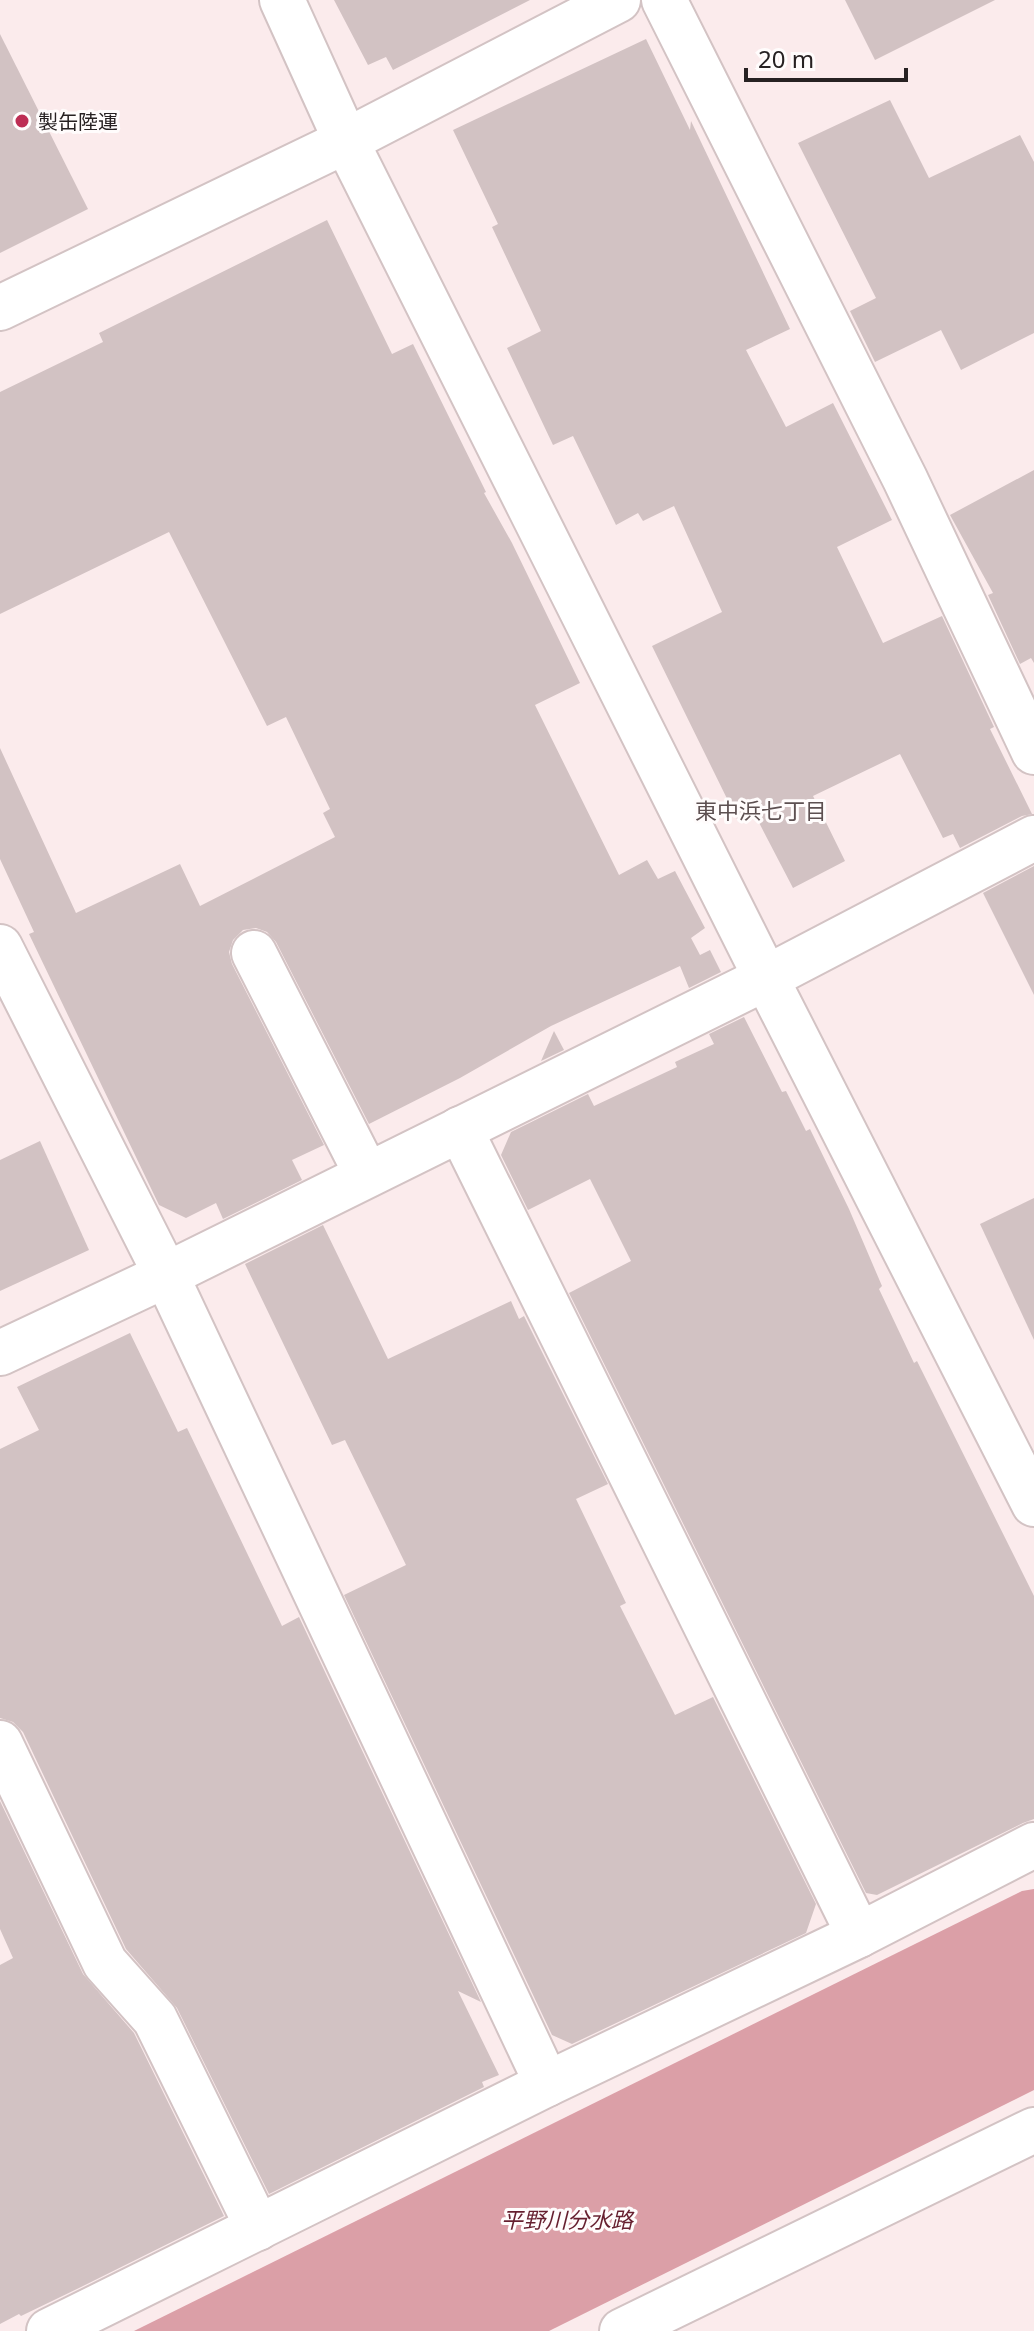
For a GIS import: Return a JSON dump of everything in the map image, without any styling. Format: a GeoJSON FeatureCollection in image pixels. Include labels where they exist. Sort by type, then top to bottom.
{"type":"FeatureCollection","features":[{"type":"Feature","properties":{"kind":"street"},"geometry":{"type":"LineString","coordinates":[[282,0],[346,141],[1034,1504]]}},
{"type":"Feature","properties":{"kind":"street"},"geometry":{"type":"LineString","coordinates":[[0,308],[346,141],[618,0]]}},
{"type":"Feature","properties":{"kind":"street"},"geometry":{"type":"LineString","coordinates":[[664,0],[905,479],[1034,752]]}},
{"type":"Feature","properties":{"kind":"street"},"geometry":{"type":"LineString","coordinates":[[0,1353],[166,1275],[766,978],[1034,838]]}},
{"type":"Feature","properties":{"kind":"street"},"geometry":{"type":"LineString","coordinates":[[0,947],[166,1275],[547,2084]]}},
{"type":"Feature","properties":{"kind":"street"},"geometry":{"type":"LineString","coordinates":[[254,953],[367,1175]]}},
{"type":"Feature","properties":{"kind":"street"},"geometry":{"type":"LineString","coordinates":[[460,1129],[859,1935]]}},
{"type":"Feature","properties":{"kind":"street"},"geometry":{"type":"LineString","coordinates":[[0,1743],[105,1963],[155,2019],[258,2228]]}},
{"type":"Feature","properties":{"kind":"street"},"geometry":{"type":"LineString","coordinates":[[49,2331],[547,2084],[859,1935],[1034,1845]]}},
{"type":"Feature","properties":{"kind":"street"},"geometry":{"type":"LineString","coordinates":[[622,2331],[1034,2130]]}},
{"type":"Feature","properties":{"kind":"water","name":"平野川分水路"},"geometry":{"type":"Polygon","coordinates":[[[1034,1889],[1034,2090],[549,2331],[134,2331],[1022,1891],[1034,1889]]]}},
{"type":"Feature","properties":{"kind":"building"},"geometry":{"type":"Polygon","coordinates":[[[334,0],[530,0],[393,70],[386,57],[368,65],[334,0]]]}},
{"type":"Feature","properties":{"kind":"building"},"geometry":{"type":"Polygon","coordinates":[[[845,0],[995,0],[875,60],[845,0]]]}},
{"type":"Feature","properties":{"kind":"building","name":"製缶陸運"},"geometry":{"type":"Polygon","coordinates":[[[0,34],[88,209],[0,253],[0,34]]]}},
{"type":"Feature","properties":{"kind":"building"},"geometry":{"type":"Polygon","coordinates":[[[646,39],[690,130],[691,121],[790,329],[746,350],[786,427],[833,403],[892,520],[837,547],[883,643],[942,616],[994,727],[990,729],[1032,814],[1022,816],[960,848],[953,834],[943,838],[900,754],[813,796],[845,861],[793,888],[754,813],[738,821],[652,646],[722,612],[674,506],[643,521],[638,513],[616,525],[573,436],[553,445],[507,348],[541,331],[492,227],[498,224],[453,130],[646,39]]]}},
{"type":"Feature","properties":{"kind":"building"},"geometry":{"type":"Polygon","coordinates":[[[890,100],[929,178],[1020,135],[1034,162],[1034,333],[961,370],[941,330],[875,362],[850,311],[876,298],[798,143],[890,100]]]}},
{"type":"Feature","properties":{"kind":"building"},"geometry":{"type":"Polygon","coordinates":[[[327,220],[392,354],[413,344],[580,683],[535,705],[619,875],[647,860],[658,879],[675,871],[705,928],[691,938],[700,955],[710,950],[721,972],[689,988],[680,966],[551,1026],[460,1078],[369,1124],[276,942],[267,932],[256,928],[243,930],[233,940],[229,952],[232,964],[324,1145],[292,1160],[302,1180],[223,1219],[216,1203],[186,1218],[159,1205],[29,934],[34,932],[0,859],[0,748],[76,913],[180,864],[200,906],[335,837],[323,813],[330,809],[286,717],[267,726],[169,532],[0,614],[0,392],[103,342],[99,333],[327,220]]]}},
{"type":"Feature","properties":{"kind":"building"},"geometry":{"type":"Polygon","coordinates":[[[1034,470],[1034,663],[1031,658],[1020,664],[988,595],[993,593],[950,515],[1034,470]]]}},
{"type":"Feature","properties":{"kind":"building"},"geometry":{"type":"Polygon","coordinates":[[[1034,866],[1034,995],[983,893],[1034,866]]]}},
{"type":"Feature","properties":{"kind":"building"},"geometry":{"type":"Polygon","coordinates":[[[744,1017],[782,1092],[786,1091],[806,1131],[810,1129],[849,1209],[882,1286],[879,1289],[914,1363],[917,1361],[1034,1596],[1034,1819],[877,1895],[866,1893],[569,1293],[631,1261],[590,1179],[528,1210],[501,1155],[511,1132],[588,1094],[594,1106],[677,1067],[675,1062],[714,1044],[709,1034],[744,1017]]]}},
{"type":"Feature","properties":{"kind":"building"},"geometry":{"type":"Polygon","coordinates":[[[554,1031],[564,1050],[541,1061],[554,1031]]]}},
{"type":"Feature","properties":{"kind":"building"},"geometry":{"type":"Polygon","coordinates":[[[40,1141],[89,1250],[0,1291],[0,1160],[40,1141]]]}},
{"type":"Feature","properties":{"kind":"building"},"geometry":{"type":"Polygon","coordinates":[[[1034,1198],[1034,1340],[980,1224],[1034,1198]]]}},
{"type":"Feature","properties":{"kind":"building"},"geometry":{"type":"Polygon","coordinates":[[[323,1225],[388,1359],[511,1301],[519,1319],[524,1316],[608,1484],[576,1499],[626,1603],[620,1606],[675,1715],[713,1697],[816,1904],[806,1933],[572,2044],[552,2035],[344,1595],[406,1565],[345,1440],[332,1445],[245,1264],[323,1225]]]}},
{"type":"Feature","properties":{"kind":"building"},"geometry":{"type":"Polygon","coordinates":[[[130,1333],[178,1432],[187,1428],[282,1626],[299,1617],[481,2002],[458,1991],[499,2075],[482,2082],[484,2087],[269,2194],[177,2008],[126,1949],[23,1732],[13,1722],[0,1718],[0,1449],[39,1430],[17,1387],[130,1333]]]}},
{"type":"Feature","properties":{"kind":"building"},"geometry":{"type":"Polygon","coordinates":[[[0,1801],[83,1974],[134,2033],[224,2216],[0,2324],[0,1965],[13,1958],[0,1929],[0,1801]]]}},
{"type":"Feature","properties":{"kind":"place","name":"製缶陸運"},"geometry":{"type":"Point","coordinates":[22,121]}},
{"type":"Feature","properties":{"kind":"district","name":"東中浜七丁目"},"geometry":{"type":"Point","coordinates":[761,810]}}]}
